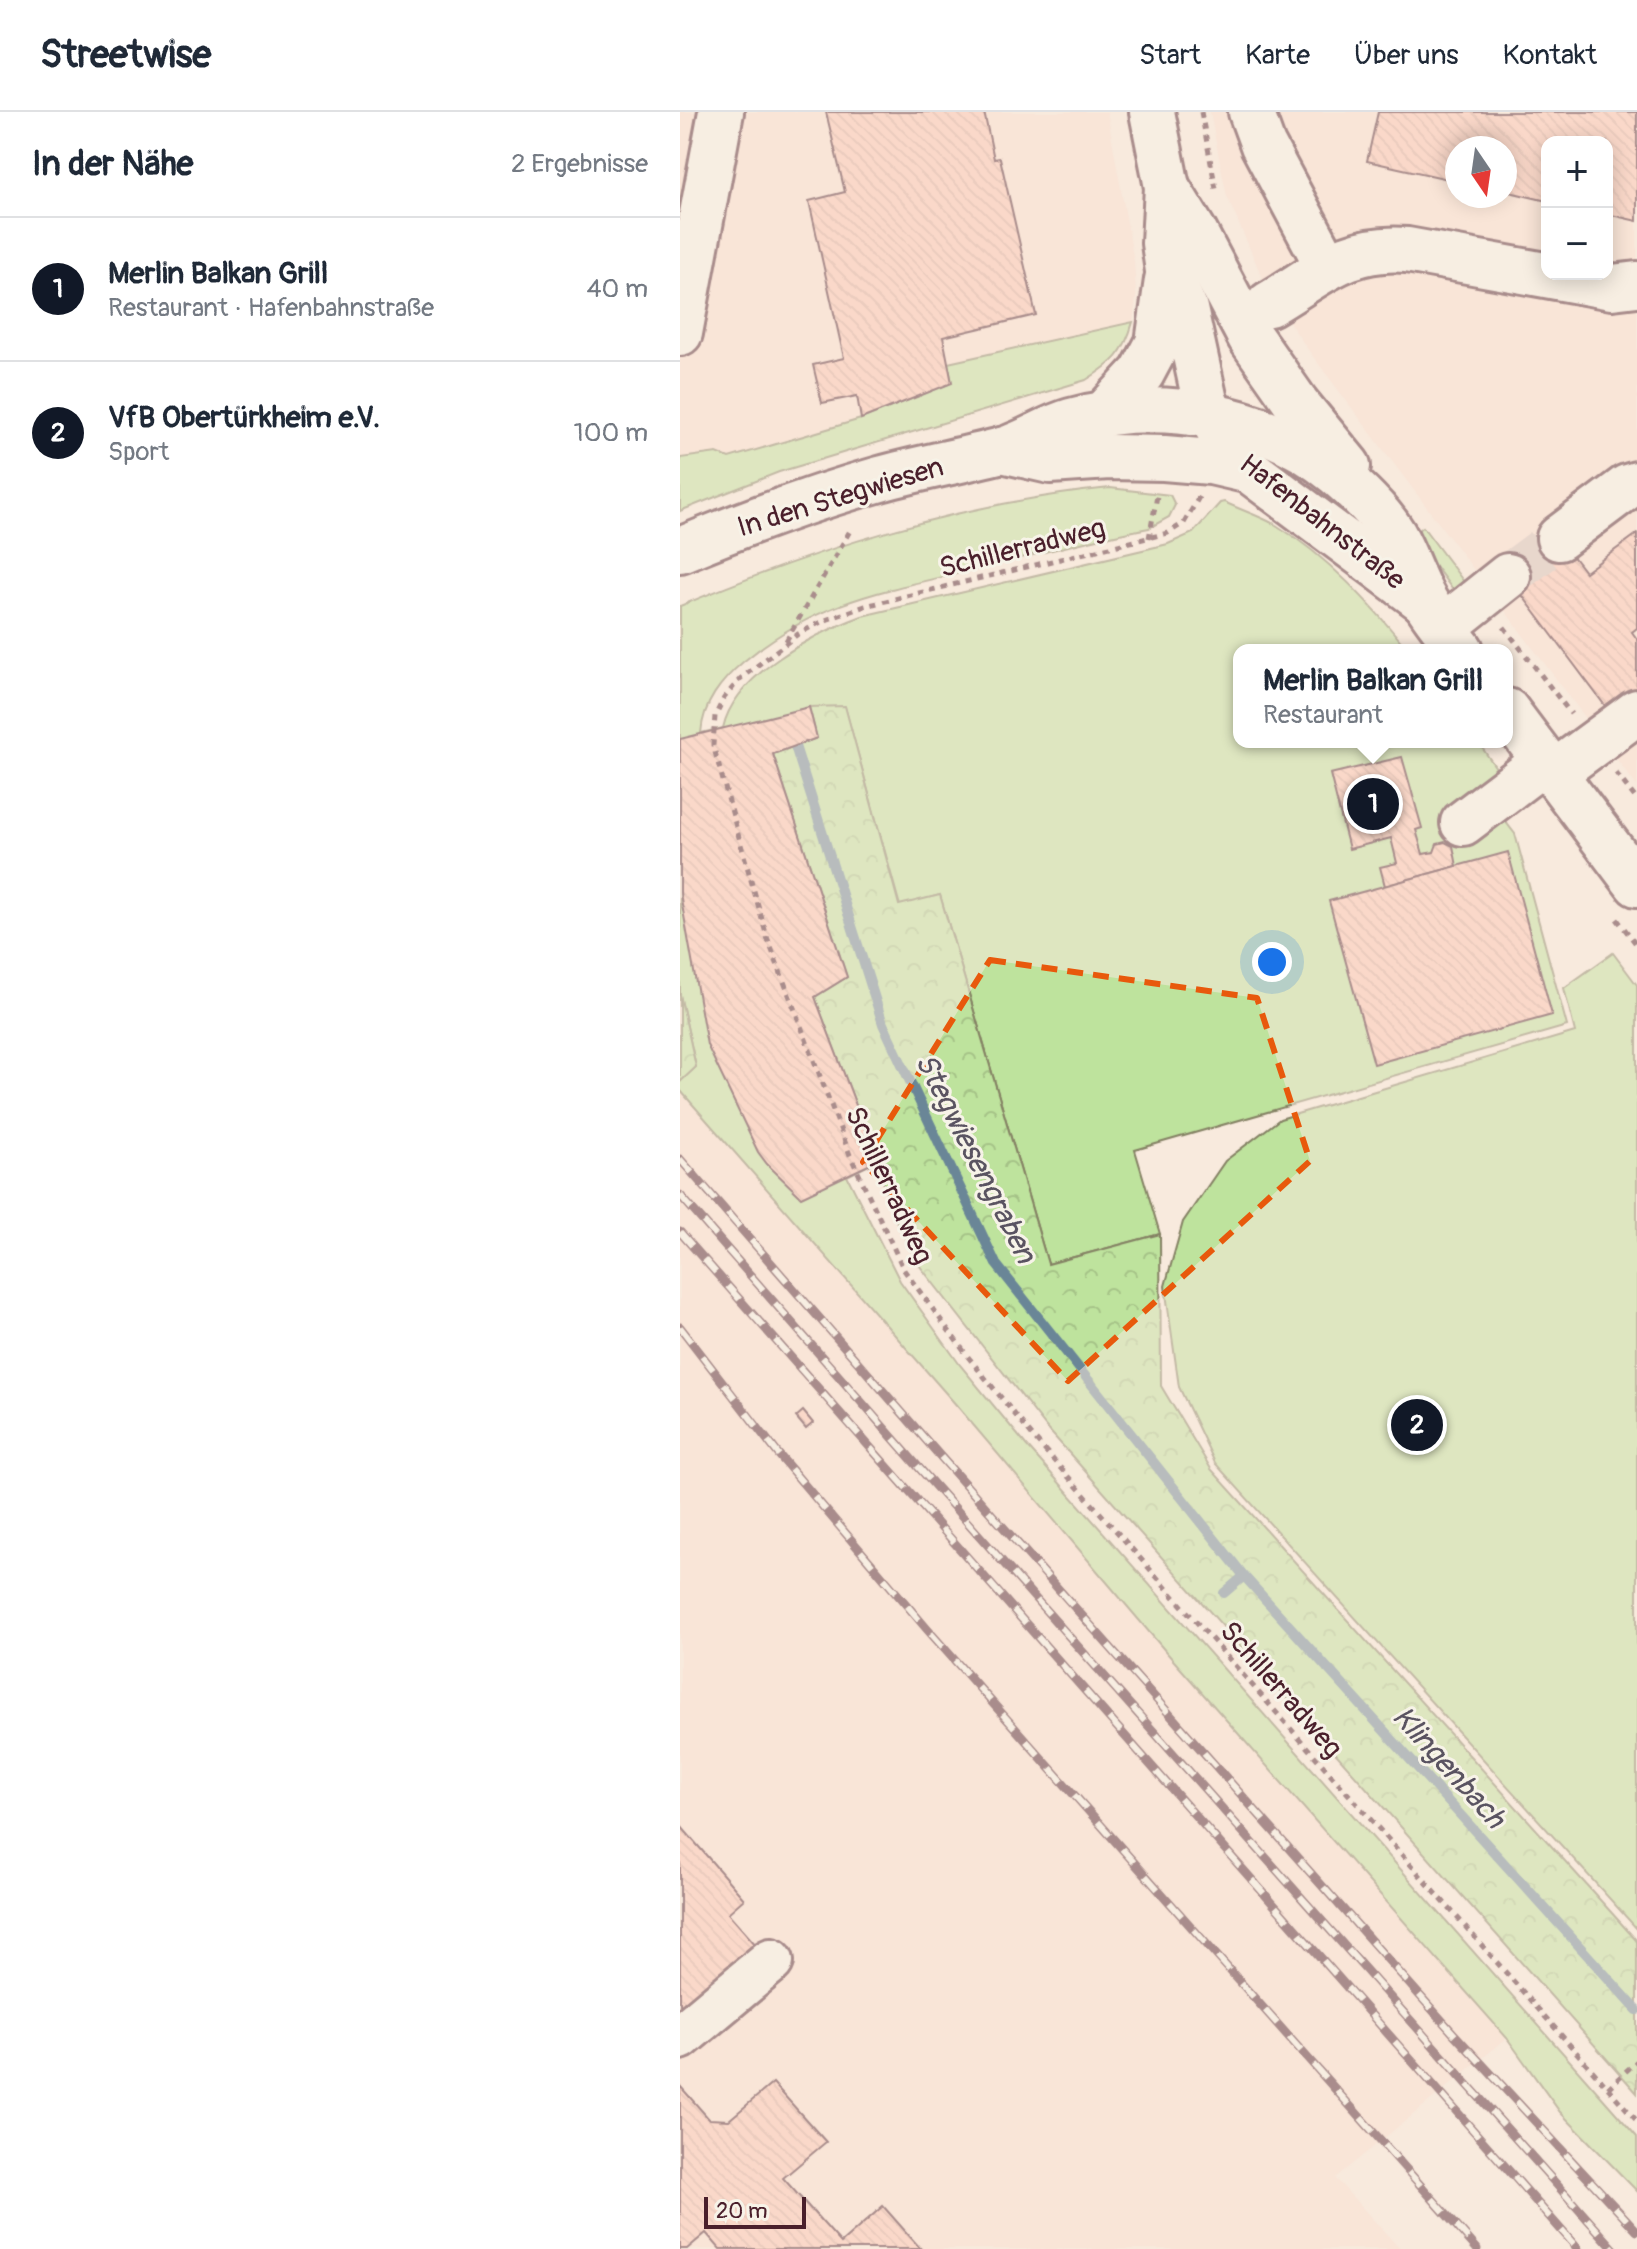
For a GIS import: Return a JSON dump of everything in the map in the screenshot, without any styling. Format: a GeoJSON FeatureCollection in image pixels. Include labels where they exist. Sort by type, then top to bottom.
{"type":"FeatureCollection","features":[{"type":"Feature","properties":{"kind":"main road"},"geometry":{"type":"LineString","coordinates":[[680,333],[696,156],[721,112]]}},
{"type":"Feature","properties":{"kind":"main road","name":"Hafenbahnstraße"},"geometry":{"type":"LineString","coordinates":[[1152,112],[1167,187],[1164,243],[1168,271],[1185,309],[1225,426],[1250,471],[1443,626]]}},
{"type":"Feature","properties":{"kind":"main road"},"geometry":{"type":"LineString","coordinates":[[1251,112],[1263,145],[1328,267]]}},
{"type":"Feature","properties":{"kind":"main road","name":"Hafenbahnstraße"},"geometry":{"type":"LineString","coordinates":[[1167,187],[1194,231],[1259,320],[1297,404],[1345,461],[1371,507]]}},
{"type":"Feature","properties":{"kind":"main road"},"geometry":{"type":"LineString","coordinates":[[1259,320],[1328,267],[1363,252],[1396,249],[1612,287],[1637,284]]}},
{"type":"Feature","properties":{"kind":"main road","name":"Hafenbahnstraße"},"geometry":{"type":"LineString","coordinates":[[1104,414],[1142,373],[1158,343],[1168,271]]}},
{"type":"Feature","properties":{"kind":"main road","name":"Hafenbahnstraße"},"geometry":{"type":"LineString","coordinates":[[1225,426],[1250,393],[1259,320]]}},
{"type":"Feature","properties":{"kind":"main road","name":"In den Stegwiesen"},"geometry":{"type":"LineString","coordinates":[[698,543],[879,479],[1002,450],[1052,428],[1104,414],[1165,411],[1225,426]]}},
{"type":"Feature","properties":{"kind":"main road","name":"Hafenbahnstraße"},"geometry":{"type":"LineString","coordinates":[[1225,426],[1279,439],[1312,456],[1340,477],[1394,535],[1443,626]]}},
{"type":"Feature","properties":{"kind":"main road","name":"In den Stegwiesen"},"geometry":{"type":"LineString","coordinates":[[1164,472],[1199,449],[1225,426]]}},
{"type":"Feature","properties":{"kind":"main road","name":"In den Stegwiesen"},"geometry":{"type":"LineString","coordinates":[[1002,450],[1050,461],[1109,457],[1164,472],[1211,462],[1250,471]]}},
{"type":"Feature","properties":{"kind":"main road"},"geometry":{"type":"LineString","coordinates":[[1559,538],[1627,487],[1637,484]]}},
{"type":"Feature","properties":{"kind":"main road"},"geometry":{"type":"LineString","coordinates":[[1443,626],[1508,576]]}},
{"type":"Feature","properties":{"kind":"main road"},"geometry":{"type":"LineString","coordinates":[[1463,823],[1637,712]]}},
{"type":"Feature","properties":{"kind":"main road"},"geometry":{"type":"LineString","coordinates":[[1513,719],[1637,884]]}},
{"type":"Feature","properties":{"kind":"main road"},"geometry":{"type":"LineString","coordinates":[[680,2037],[771,1961]]}},
{"type":"Feature","properties":{"kind":"path"},"geometry":{"type":"LineString","coordinates":[[1149,538],[1164,472]]}},
{"type":"Feature","properties":{"kind":"path"},"geometry":{"type":"LineString","coordinates":[[786,642],[879,479]]}},
{"type":"Feature","properties":{"kind":"path","name":"Schillerradweg"},"geometry":{"type":"LineString","coordinates":[[1201,493],[1184,523],[1168,533],[865,606],[823,621],[786,642],[749,671],[724,698],[715,716],[713,745],[767,937],[850,1155],[904,1270],[969,1358],[1034,1438],[1637,2121]]}},
{"type":"Feature","properties":{"kind":"path"},"geometry":{"type":"LineString","coordinates":[[1608,2088],[1637,2061]]}},
{"type":"Feature","properties":{"kind":"highlighted area"},"geometry":{"type":"Polygon","coordinates":[[[990,960],[1257,998],[1310,1161],[1068,1381],[863,1162],[990,960]]]}},
{"type":"Feature","properties":{"kind":"shaded area"},"geometry":{"type":"Polygon","coordinates":[[[680,112],[1107,112],[1134,262],[1136,295],[1133,322],[948,363],[952,383],[861,419],[729,459],[717,453],[680,458],[680,112]]]}},
{"type":"Feature","properties":{"kind":"shaded area"},"geometry":{"type":"Polygon","coordinates":[[[1210,112],[1637,112],[1637,786],[1309,351],[1263,279],[1227,196],[1210,112]]]}},
{"type":"Feature","properties":{"kind":"shaded area"},"geometry":{"type":"Polygon","coordinates":[[[680,1090],[958,1407],[1167,1653],[1507,2038],[1335,2178],[1400,2249],[680,2249],[680,1090]]]}},
{"type":"Feature","properties":{"kind":"green space"},"geometry":{"type":"Polygon","coordinates":[[[1133,322],[1126,342],[1116,357],[1086,380],[779,472],[680,511],[680,458],[717,453],[729,458],[861,419],[952,383],[948,363],[1133,322]]]}},
{"type":"Feature","properties":{"kind":"green space"},"geometry":{"type":"Polygon","coordinates":[[[1110,488],[1170,495],[1175,505],[1169,517],[1149,528],[890,589],[830,609],[772,640],[727,677],[709,702],[701,733],[723,728],[730,708],[743,690],[779,658],[843,624],[862,616],[1168,544],[1193,533],[1224,502],[1276,525],[1313,551],[1363,598],[1403,644],[1233,644],[1233,748],[1482,748],[1503,778],[1478,786],[1515,834],[1567,1026],[1135,1150],[1160,1234],[1048,1264],[940,895],[900,906],[845,707],[809,708],[817,738],[847,977],[815,997],[877,1161],[847,1176],[900,1281],[960,1365],[1026,1445],[1637,2137],[1637,2191],[1560,2112],[1507,2038],[1167,1653],[958,1407],[680,1090],[680,1082],[696,1067],[680,995],[680,606],[785,565],[891,531],[1054,495],[1110,488]]]}},
{"type":"Feature","properties":{"kind":"green space"},"geometry":{"type":"Polygon","coordinates":[[[1423,527],[1467,586],[1456,594],[1412,535],[1423,527]]]}},
{"type":"Feature","properties":{"kind":"green space"},"geometry":{"type":"Polygon","coordinates":[[[845,706],[899,905],[940,895],[1048,1264],[1160,1234],[1161,1386],[1211,1469],[1637,1941],[1637,2093],[1046,1427],[919,1265],[891,1211],[877,1161],[815,997],[847,977],[773,754],[817,738],[809,707],[845,706]]]}},
{"type":"Feature","properties":{"kind":"green space"},"geometry":{"type":"Polygon","coordinates":[[[1613,953],[1637,985],[1637,1929],[1215,1463],[1179,1387],[1165,1286],[1183,1222],[1225,1161],[1280,1119],[1575,1032],[1564,988],[1613,953]]]}},
{"type":"Feature","properties":{"kind":"green space"},"geometry":{"type":"Polygon","coordinates":[[[680,995],[696,1067],[680,1082],[680,995]]]}},
{"type":"Feature","properties":{"kind":"building"},"geometry":{"type":"Polygon","coordinates":[[[826,112],[984,112],[994,159],[1000,158],[1036,315],[943,337],[952,383],[861,419],[857,396],[822,403],[813,365],[844,358],[809,201],[845,192],[826,112]]]}},
{"type":"Feature","properties":{"kind":"building"},"geometry":{"type":"Polygon","coordinates":[[[1378,112],[1637,112],[1637,221],[1613,215],[1613,136],[1541,136],[1541,200],[1517,194],[1517,136],[1445,136],[1445,178],[1367,161],[1378,112]]]}},
{"type":"Feature","properties":{"kind":"building"},"geometry":{"type":"Polygon","coordinates":[[[1549,525],[1585,572],[1637,534],[1637,628],[1632,632],[1637,639],[1637,696],[1612,715],[1498,563],[1549,525]]]}},
{"type":"Feature","properties":{"kind":"building"},"geometry":{"type":"Polygon","coordinates":[[[809,707],[817,738],[773,754],[847,977],[815,997],[877,1161],[801,1197],[758,1152],[707,1045],[680,893],[680,739],[809,707]]]}},
{"type":"Feature","properties":{"kind":"building"},"geometry":{"type":"Polygon","coordinates":[[[1402,757],[1422,828],[1416,830],[1423,854],[1434,852],[1437,844],[1445,842],[1453,846],[1457,866],[1385,886],[1380,867],[1397,863],[1391,838],[1349,849],[1330,774],[1402,757]]]}},
{"type":"Feature","properties":{"kind":"building"},"geometry":{"type":"Polygon","coordinates":[[[1508,852],[1552,1015],[1374,1064],[1329,901],[1508,852]]]}},
{"type":"Feature","properties":{"kind":"building"},"geometry":{"type":"Polygon","coordinates":[[[803,1411],[813,1423],[806,1429],[796,1417],[803,1411]]]}},
{"type":"Feature","properties":{"kind":"building"},"geometry":{"type":"Polygon","coordinates":[[[680,1825],[744,1899],[728,1913],[763,1953],[680,2024],[680,1825]]]}},
{"type":"Feature","properties":{"kind":"building"},"geometry":{"type":"Polygon","coordinates":[[[773,2083],[826,2142],[783,2178],[841,2243],[883,2206],[921,2249],[720,2249],[706,2233],[687,2249],[680,2249],[680,2086],[709,2119],[729,2120],[773,2083]]]}},
{"type":"Feature","properties":{"kind":"waterway","name":"Stegwiesengraben"},"geometry":{"type":"LineString","coordinates":[[795,746],[883,1024],[996,1264],[1244,1576]]}},
{"type":"Feature","properties":{"kind":"waterway","name":"Klingenbach"},"geometry":{"type":"LineString","coordinates":[[1224,1593],[1244,1576],[1637,2010]]}},
{"type":"Feature","properties":{"kind":"tunnel"},"geometry":{"type":"LineString","coordinates":[[1508,576],[1559,538]]}},
{"type":"Feature","properties":{"kind":"railway"},"geometry":{"type":"LineString","coordinates":[[680,1159],[1454,2034],[1637,2231]]}},
{"type":"Feature","properties":{"kind":"railway"},"geometry":{"type":"LineString","coordinates":[[680,1195],[1614,2249]]}},
{"type":"Feature","properties":{"kind":"railway"},"geometry":{"type":"LineString","coordinates":[[680,1232],[1578,2249]]}},
{"type":"Feature","properties":{"kind":"railway"},"geometry":{"type":"LineString","coordinates":[[680,1327],[779,1455],[927,1629],[1477,2249]]}},
{"type":"Feature","properties":{"kind":"place","name":"Merlin Balkan Grill"},"geometry":{"type":"Point","coordinates":[1373,804]}},
{"type":"Feature","properties":{"kind":"place","name":"VfB Obertürkheim e.V."},"geometry":{"type":"Point","coordinates":[1417,1425]}}]}
